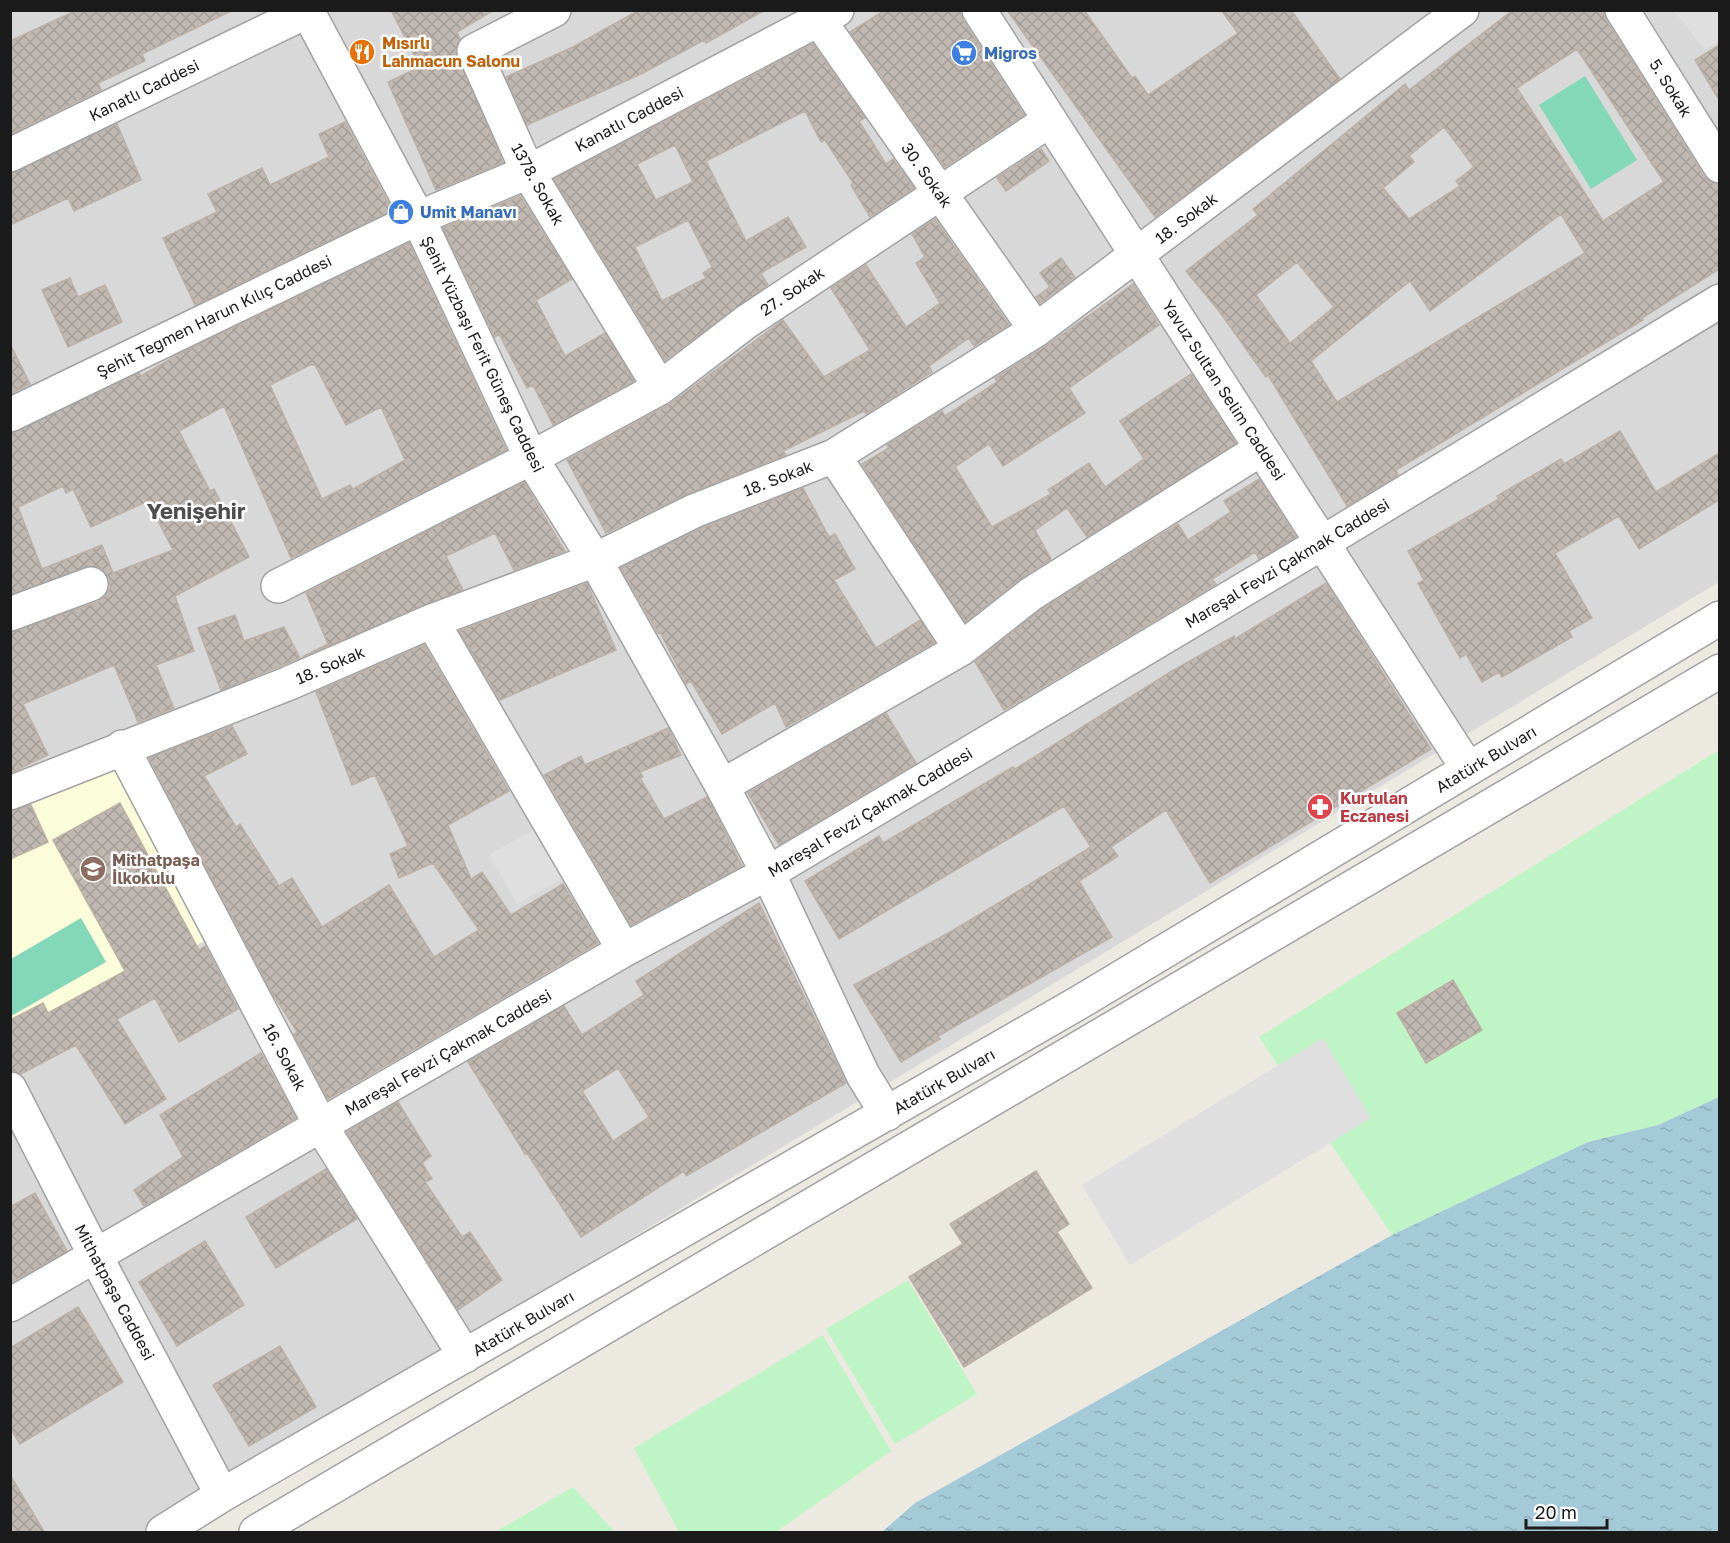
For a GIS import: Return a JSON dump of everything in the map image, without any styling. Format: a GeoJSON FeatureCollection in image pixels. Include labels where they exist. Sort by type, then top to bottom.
{"type":"FeatureCollection","features":[{"type":"Feature","properties":{"kind":"street","name":"1378. Sokak"},"geometry":{"type":"LineString","coordinates":[[554,10],[474,51],[528,172],[660,388]]}},
{"type":"Feature","properties":{"kind":"street","name":"Yavuz Sultan Selim Caddesi"},"geometry":{"type":"LineString","coordinates":[[980,10],[1468,769]]}},
{"type":"Feature","properties":{"kind":"street","name":"18. Sokak"},"geometry":{"type":"LineString","coordinates":[[10,793],[287,684],[432,621],[595,560],[694,511],[834,456],[1036,330],[1462,10]]}},
{"type":"Feature","properties":{"kind":"street","name":"5. Sokak"},"geometry":{"type":"LineString","coordinates":[[1622,10],[1719,166]]}},
{"type":"Feature","properties":{"kind":"street","name":"Kanatlı Caddesi"},"geometry":{"type":"LineString","coordinates":[[10,155],[308,11]]}},
{"type":"Feature","properties":{"kind":"street","name":"Şehit Yüzbaşı Ferit Güneş Caddesi"},"geometry":{"type":"LineString","coordinates":[[308,11],[418,218],[531,458],[595,560],[722,786],[768,873],[863,1076],[887,1114]]}},
{"type":"Feature","properties":{"kind":"street","name":"Kanatlı Caddesi"},"geometry":{"type":"LineString","coordinates":[[418,218],[528,172],[828,15]]}},
{"type":"Feature","properties":{"kind":"street","name":"30. Sokak"},"geometry":{"type":"LineString","coordinates":[[828,15],[939,192],[1036,330]]}},
{"type":"Feature","properties":{"kind":"street","name":"27. Sokak"},"geometry":{"type":"LineString","coordinates":[[278,586],[531,458],[660,388],[746,322],[1050,120]]}},
{"type":"Feature","properties":{"kind":"street","name":"Şehit Teğmen Harun Kılıç Caddesi"},"geometry":{"type":"LineString","coordinates":[[10,415],[418,218]]}},
{"type":"Feature","properties":{"kind":"street","name":"Mareşal Fevzi Çakmak Caddesi"},"geometry":{"type":"LineString","coordinates":[[10,1305],[624,950],[768,873],[1322,543],[1719,301]]}},
{"type":"Feature","properties":{"kind":"street"},"geometry":{"type":"LineString","coordinates":[[722,786],[961,649],[1031,594],[1262,449]]}},
{"type":"Feature","properties":{"kind":"street"},"geometry":{"type":"LineString","coordinates":[[834,456],[961,649]]}},
{"type":"Feature","properties":{"kind":"street"},"geometry":{"type":"LineString","coordinates":[[10,615],[91,584]]}},
{"type":"Feature","properties":{"kind":"street","name":"Atatürk Bulvarı"},"geometry":{"type":"LineString","coordinates":[[163,1533],[222,1495],[1090,996],[1719,618]]}},
{"type":"Feature","properties":{"kind":"street"},"geometry":{"type":"LineString","coordinates":[[432,621],[624,950]]}},
{"type":"Feature","properties":{"kind":"street"},"geometry":{"type":"LineString","coordinates":[[256,1533],[1719,671]]}},
{"type":"Feature","properties":{"kind":"street","name":"16. Sokak"},"geometry":{"type":"LineString","coordinates":[[122,747],[321,1126],[465,1356]]}},
{"type":"Feature","properties":{"kind":"street","name":"Mithatpaşa Caddesi"},"geometry":{"type":"LineString","coordinates":[[10,1089],[222,1495]]}},
{"type":"Feature","properties":{"kind":"shaded area"},"geometry":{"type":"Polygon","coordinates":[[[10,11],[1719,11],[1719,582],[144,1532],[11,1532],[10,11]]]}},
{"type":"Feature","properties":{"kind":"shaded area"},"geometry":{"type":"Polygon","coordinates":[[[1674,11],[1719,11],[1719,41],[1705,50],[1674,11]]]}},
{"type":"Feature","properties":{"kind":"shaded area","name":"Mithatpaşa İlkokulu"},"geometry":{"type":"Polygon","coordinates":[[[115,747],[210,938],[11,1046],[11,799],[115,747]]]}},
{"type":"Feature","properties":{"kind":"shaded area"},"geometry":{"type":"Polygon","coordinates":[[[541,825],[570,874],[517,904],[489,855],[541,825]]]}},
{"type":"Feature","properties":{"kind":"shaded area"},"geometry":{"type":"Polygon","coordinates":[[[1323,1038],[1371,1118],[1130,1265],[1082,1185],[1323,1038]]]}},
{"type":"Feature","properties":{"kind":"green space"},"geometry":{"type":"Polygon","coordinates":[[[1585,76],[1637,160],[1591,189],[1539,105],[1585,76]]]}},
{"type":"Feature","properties":{"kind":"green space"},"geometry":{"type":"Polygon","coordinates":[[[1719,750],[1719,1097],[1658,1125],[1588,1142],[1392,1235],[1259,1037],[1719,750]]]}},
{"type":"Feature","properties":{"kind":"green space"},"geometry":{"type":"Polygon","coordinates":[[[81,918],[106,962],[11,1016],[11,959],[81,918]]]}},
{"type":"Feature","properties":{"kind":"green space"},"geometry":{"type":"Polygon","coordinates":[[[908,1280],[977,1394],[895,1444],[826,1329],[908,1280]]]}},
{"type":"Feature","properties":{"kind":"green space"},"geometry":{"type":"Polygon","coordinates":[[[823,1335],[891,1451],[776,1532],[679,1532],[634,1448],[823,1335]]]}},
{"type":"Feature","properties":{"kind":"green space"},"geometry":{"type":"Polygon","coordinates":[[[573,1487],[615,1532],[495,1532],[573,1487]]]}},
{"type":"Feature","properties":{"kind":"water"},"geometry":{"type":"Polygon","coordinates":[[[1719,1097],[1719,1532],[882,1532],[915,1503],[1392,1235],[1588,1142],[1658,1125],[1719,1097]]]}},
{"type":"Feature","properties":{"kind":"building"},"geometry":{"type":"Polygon","coordinates":[[[77,10],[233,10],[142,54],[145,61],[98,83],[101,90],[10,134],[10,41],[77,10]]]}},
{"type":"Feature","properties":{"kind":"building"},"geometry":{"type":"Polygon","coordinates":[[[391,10],[494,10],[457,32],[460,39],[455,50],[503,162],[436,190],[388,82],[420,67],[391,10]]]}},
{"type":"Feature","properties":{"kind":"building"},"geometry":{"type":"Polygon","coordinates":[[[639,10],[765,10],[706,43],[704,40],[641,74],[527,125],[506,77],[573,47],[639,10]]]}},
{"type":"Feature","properties":{"kind":"building"},"geometry":{"type":"Polygon","coordinates":[[[885,10],[960,10],[963,20],[1024,115],[945,167],[850,32],[885,10]]]}},
{"type":"Feature","properties":{"kind":"building"},"geometry":{"type":"Polygon","coordinates":[[[1007,10],[1084,10],[1132,78],[1135,76],[1148,95],[1238,33],[1221,10],[1291,10],[1340,79],[1155,217],[1007,10]]]}},
{"type":"Feature","properties":{"kind":"building"},"geometry":{"type":"Polygon","coordinates":[[[1513,10],[1603,10],[1606,20],[1704,176],[1719,185],[1719,269],[1642,318],[1643,320],[1396,470],[1398,475],[1347,506],[1268,375],[1266,377],[1219,311],[1186,271],[1258,215],[1253,209],[1405,84],[1409,90],[1513,10]],[[1577,49],[1517,88],[1603,221],[1664,182],[1577,49]],[[1444,127],[1409,156],[1414,162],[1383,188],[1409,219],[1460,186],[1456,181],[1474,167],[1444,127]],[[1561,214],[1430,311],[1410,281],[1311,361],[1337,402],[1585,253],[1561,214]],[[1297,262],[1256,295],[1290,343],[1334,307],[1297,262]]]}},
{"type":"Feature","properties":{"kind":"building"},"geometry":{"type":"Polygon","coordinates":[[[813,44],[865,118],[859,121],[886,164],[893,159],[914,188],[870,217],[851,185],[853,183],[825,140],[821,142],[805,111],[706,161],[746,241],[788,217],[806,247],[761,273],[768,285],[665,360],[554,179],[813,44]],[[675,145],[637,164],[656,200],[693,182],[675,145]],[[688,220],[635,247],[662,301],[706,278],[703,273],[712,267],[688,220]]]}},
{"type":"Feature","properties":{"kind":"building"},"geometry":{"type":"Polygon","coordinates":[[[1719,45],[1719,100],[1695,60],[1719,45]]]}},
{"type":"Feature","properties":{"kind":"building"},"geometry":{"type":"Polygon","coordinates":[[[345,122],[392,210],[195,305],[163,238],[217,212],[208,194],[262,168],[270,185],[329,157],[319,134],[345,122]]]}},
{"type":"Feature","properties":{"kind":"building"},"geometry":{"type":"Polygon","coordinates":[[[117,124],[141,180],[74,211],[68,198],[10,225],[10,173],[117,124]]]}},
{"type":"Feature","properties":{"kind":"building"},"geometry":{"type":"Polygon","coordinates":[[[1041,149],[1049,161],[1006,191],[997,178],[1041,149]]]}},
{"type":"Feature","properties":{"kind":"building"},"geometry":{"type":"Polygon","coordinates":[[[520,196],[572,279],[536,300],[565,356],[605,333],[634,381],[553,425],[533,385],[527,388],[499,334],[495,337],[443,228],[520,196]]]}},
{"type":"Feature","properties":{"kind":"building"},"geometry":{"type":"Polygon","coordinates":[[[935,219],[1009,325],[974,346],[969,338],[929,366],[932,372],[866,414],[864,411],[783,451],[786,455],[687,494],[606,533],[567,460],[670,404],[783,320],[824,377],[870,350],[831,288],[866,265],[906,327],[940,303],[916,263],[925,257],[912,234],[935,219]]]}},
{"type":"Feature","properties":{"kind":"building"},"geometry":{"type":"Polygon","coordinates":[[[409,243],[506,450],[291,558],[224,406],[179,431],[210,491],[214,489],[249,557],[175,596],[194,651],[156,665],[174,708],[138,722],[114,665],[23,704],[48,755],[10,773],[10,632],[98,602],[106,595],[110,587],[109,578],[103,570],[94,566],[10,594],[10,433],[139,373],[141,376],[183,352],[409,243]],[[310,365],[270,385],[322,499],[350,485],[353,489],[405,460],[381,407],[346,425],[315,365],[310,365]],[[63,486],[18,507],[42,569],[102,545],[113,573],[173,550],[148,501],[91,527],[73,489],[66,493],[63,486]]]}},
{"type":"Feature","properties":{"kind":"building"},"geometry":{"type":"Polygon","coordinates":[[[1061,258],[1075,277],[1040,303],[1036,297],[1050,287],[1040,273],[1061,258]]]}},
{"type":"Feature","properties":{"kind":"building"},"geometry":{"type":"Polygon","coordinates":[[[70,278],[78,297],[105,285],[122,322],[68,347],[42,290],[70,278]]]}},
{"type":"Feature","properties":{"kind":"building"},"geometry":{"type":"Polygon","coordinates":[[[1133,284],[1159,325],[1069,388],[1085,413],[1003,466],[989,444],[955,467],[992,527],[1051,494],[1048,490],[1089,463],[1105,487],[1144,459],[1120,421],[1191,374],[1236,443],[1087,537],[1067,508],[1035,530],[1051,559],[1020,579],[965,622],[862,464],[889,448],[887,445],[942,411],[945,416],[997,382],[995,378],[1046,346],[1133,284]]]}},
{"type":"Feature","properties":{"kind":"building"},"geometry":{"type":"Polygon","coordinates":[[[10,344],[30,384],[10,394],[10,344]]]}},
{"type":"Feature","properties":{"kind":"building"},"geometry":{"type":"Polygon","coordinates":[[[1620,431],[1656,492],[1719,453],[1719,500],[1639,549],[1619,516],[1555,553],[1592,618],[1569,631],[1572,637],[1502,677],[1499,672],[1482,682],[1466,654],[1460,658],[1418,583],[1424,580],[1408,551],[1499,499],[1497,496],[1561,459],[1564,464],[1620,431]]]}},
{"type":"Feature","properties":{"kind":"building"},"geometry":{"type":"Polygon","coordinates":[[[1259,479],[1296,537],[1259,559],[1255,552],[1212,579],[1216,584],[1004,710],[975,662],[1042,609],[1178,524],[1188,540],[1231,512],[1224,501],[1259,479]]]}},
{"type":"Feature","properties":{"kind":"building"},"geometry":{"type":"Polygon","coordinates":[[[524,482],[565,551],[514,570],[495,533],[446,556],[463,590],[302,657],[328,644],[306,593],[524,482]]]}},
{"type":"Feature","properties":{"kind":"building"},"geometry":{"type":"Polygon","coordinates":[[[803,488],[829,537],[835,534],[855,569],[834,580],[876,648],[920,620],[934,643],[786,727],[775,703],[722,734],[691,681],[686,684],[660,632],[658,633],[621,568],[702,528],[803,488]]]}},
{"type":"Feature","properties":{"kind":"building"},"geometry":{"type":"Polygon","coordinates":[[[587,583],[616,650],[500,700],[459,631],[587,583]]]}},
{"type":"Feature","properties":{"kind":"building"},"geometry":{"type":"Polygon","coordinates":[[[1326,583],[1431,749],[1210,883],[1166,810],[1111,847],[1118,856],[1079,881],[1112,937],[938,1036],[940,1039],[901,1062],[854,985],[952,931],[1091,847],[1064,806],[839,939],[805,881],[879,836],[883,843],[1013,767],[1015,769],[1172,671],[1234,636],[1235,639],[1326,583]]]}},
{"type":"Feature","properties":{"kind":"building"},"geometry":{"type":"Polygon","coordinates":[[[235,615],[244,641],[284,627],[300,658],[221,690],[198,628],[235,615]]]}},
{"type":"Feature","properties":{"kind":"building"},"geometry":{"type":"Polygon","coordinates":[[[424,645],[509,791],[448,825],[471,879],[482,872],[511,915],[563,884],[598,943],[328,1099],[294,1034],[297,1032],[271,991],[149,758],[232,726],[247,754],[204,776],[236,827],[240,824],[279,886],[292,878],[322,927],[389,885],[434,957],[479,930],[433,863],[399,878],[390,854],[408,846],[375,775],[352,785],[316,692],[424,645]]]}},
{"type":"Feature","properties":{"kind":"building"},"geometry":{"type":"Polygon","coordinates":[[[886,713],[916,763],[779,845],[748,793],[886,713]]]}},
{"type":"Feature","properties":{"kind":"building"},"geometry":{"type":"Polygon","coordinates":[[[668,728],[681,755],[640,772],[643,777],[640,778],[664,819],[707,797],[742,866],[631,925],[544,775],[581,756],[585,765],[668,728]]]}},
{"type":"Feature","properties":{"kind":"building"},"geometry":{"type":"Polygon","coordinates":[[[120,803],[199,950],[205,946],[238,1009],[179,1042],[155,998],[117,1019],[166,1099],[125,1124],[76,1045],[21,1074],[10,1070],[10,1020],[43,1003],[48,1013],[125,971],[53,840],[120,803]]]}},
{"type":"Feature","properties":{"kind":"building"},"geometry":{"type":"Polygon","coordinates":[[[31,805],[48,842],[10,859],[10,811],[31,805]]]}},
{"type":"Feature","properties":{"kind":"building"},"geometry":{"type":"Polygon","coordinates":[[[759,903],[846,1083],[686,1176],[684,1171],[581,1237],[527,1153],[525,1154],[468,1062],[564,1006],[582,1035],[644,995],[636,981],[759,903]],[[618,1068],[582,1091],[613,1141],[649,1117],[618,1068]]]}},
{"type":"Feature","properties":{"kind":"building"},"geometry":{"type":"Polygon","coordinates":[[[1453,980],[1482,1030],[1426,1063],[1397,1013],[1453,980]]]}},
{"type":"Feature","properties":{"kind":"building"},"geometry":{"type":"Polygon","coordinates":[[[261,1053],[296,1118],[144,1206],[134,1190],[183,1157],[160,1115],[261,1053]]]}},
{"type":"Feature","properties":{"kind":"building"},"geometry":{"type":"Polygon","coordinates":[[[398,1102],[431,1156],[422,1163],[432,1179],[425,1182],[462,1237],[470,1232],[502,1280],[458,1310],[347,1132],[398,1102]]]}},
{"type":"Feature","properties":{"kind":"building"},"geometry":{"type":"Polygon","coordinates":[[[326,1169],[357,1219],[276,1268],[246,1217],[326,1169]]]}},
{"type":"Feature","properties":{"kind":"building"},"geometry":{"type":"Polygon","coordinates":[[[1036,1171],[1069,1224],[1057,1232],[1092,1288],[964,1367],[909,1277],[963,1244],[950,1224],[1036,1171]]]}},
{"type":"Feature","properties":{"kind":"building"},"geometry":{"type":"Polygon","coordinates":[[[35,1193],[67,1251],[10,1283],[10,1207],[35,1193]]]}},
{"type":"Feature","properties":{"kind":"building"},"geometry":{"type":"Polygon","coordinates":[[[205,1241],[244,1305],[177,1346],[139,1282],[205,1241]]]}},
{"type":"Feature","properties":{"kind":"building"},"geometry":{"type":"Polygon","coordinates":[[[78,1307],[123,1382],[20,1444],[10,1428],[10,1348],[78,1307]]]}},
{"type":"Feature","properties":{"kind":"building"},"geometry":{"type":"Polygon","coordinates":[[[280,1346],[316,1407],[249,1446],[213,1385],[280,1346]]]}},
{"type":"Feature","properties":{"kind":"building"},"geometry":{"type":"Polygon","coordinates":[[[10,1475],[45,1533],[10,1533],[10,1475]]]}},
{"type":"Feature","properties":{"kind":"place","name":"Mısırlı Lahmacun Salonu"},"geometry":{"type":"Point","coordinates":[362,52]}},
{"type":"Feature","properties":{"kind":"place","name":"Migros"},"geometry":{"type":"Point","coordinates":[964,53]}},
{"type":"Feature","properties":{"kind":"place","name":"Umit Manavı"},"geometry":{"type":"Point","coordinates":[401,212]}},
{"type":"Feature","properties":{"kind":"place","name":"Kurtulan Eczanesi"},"geometry":{"type":"Point","coordinates":[1320,807]}},
{"type":"Feature","properties":{"kind":"place","name":"Mithatpaşa İlkokulu"},"geometry":{"type":"Point","coordinates":[93,869]}},
{"type":"Feature","properties":{"kind":"district","name":"Yenişehir"},"geometry":{"type":"Point","coordinates":[196,510]}}]}
